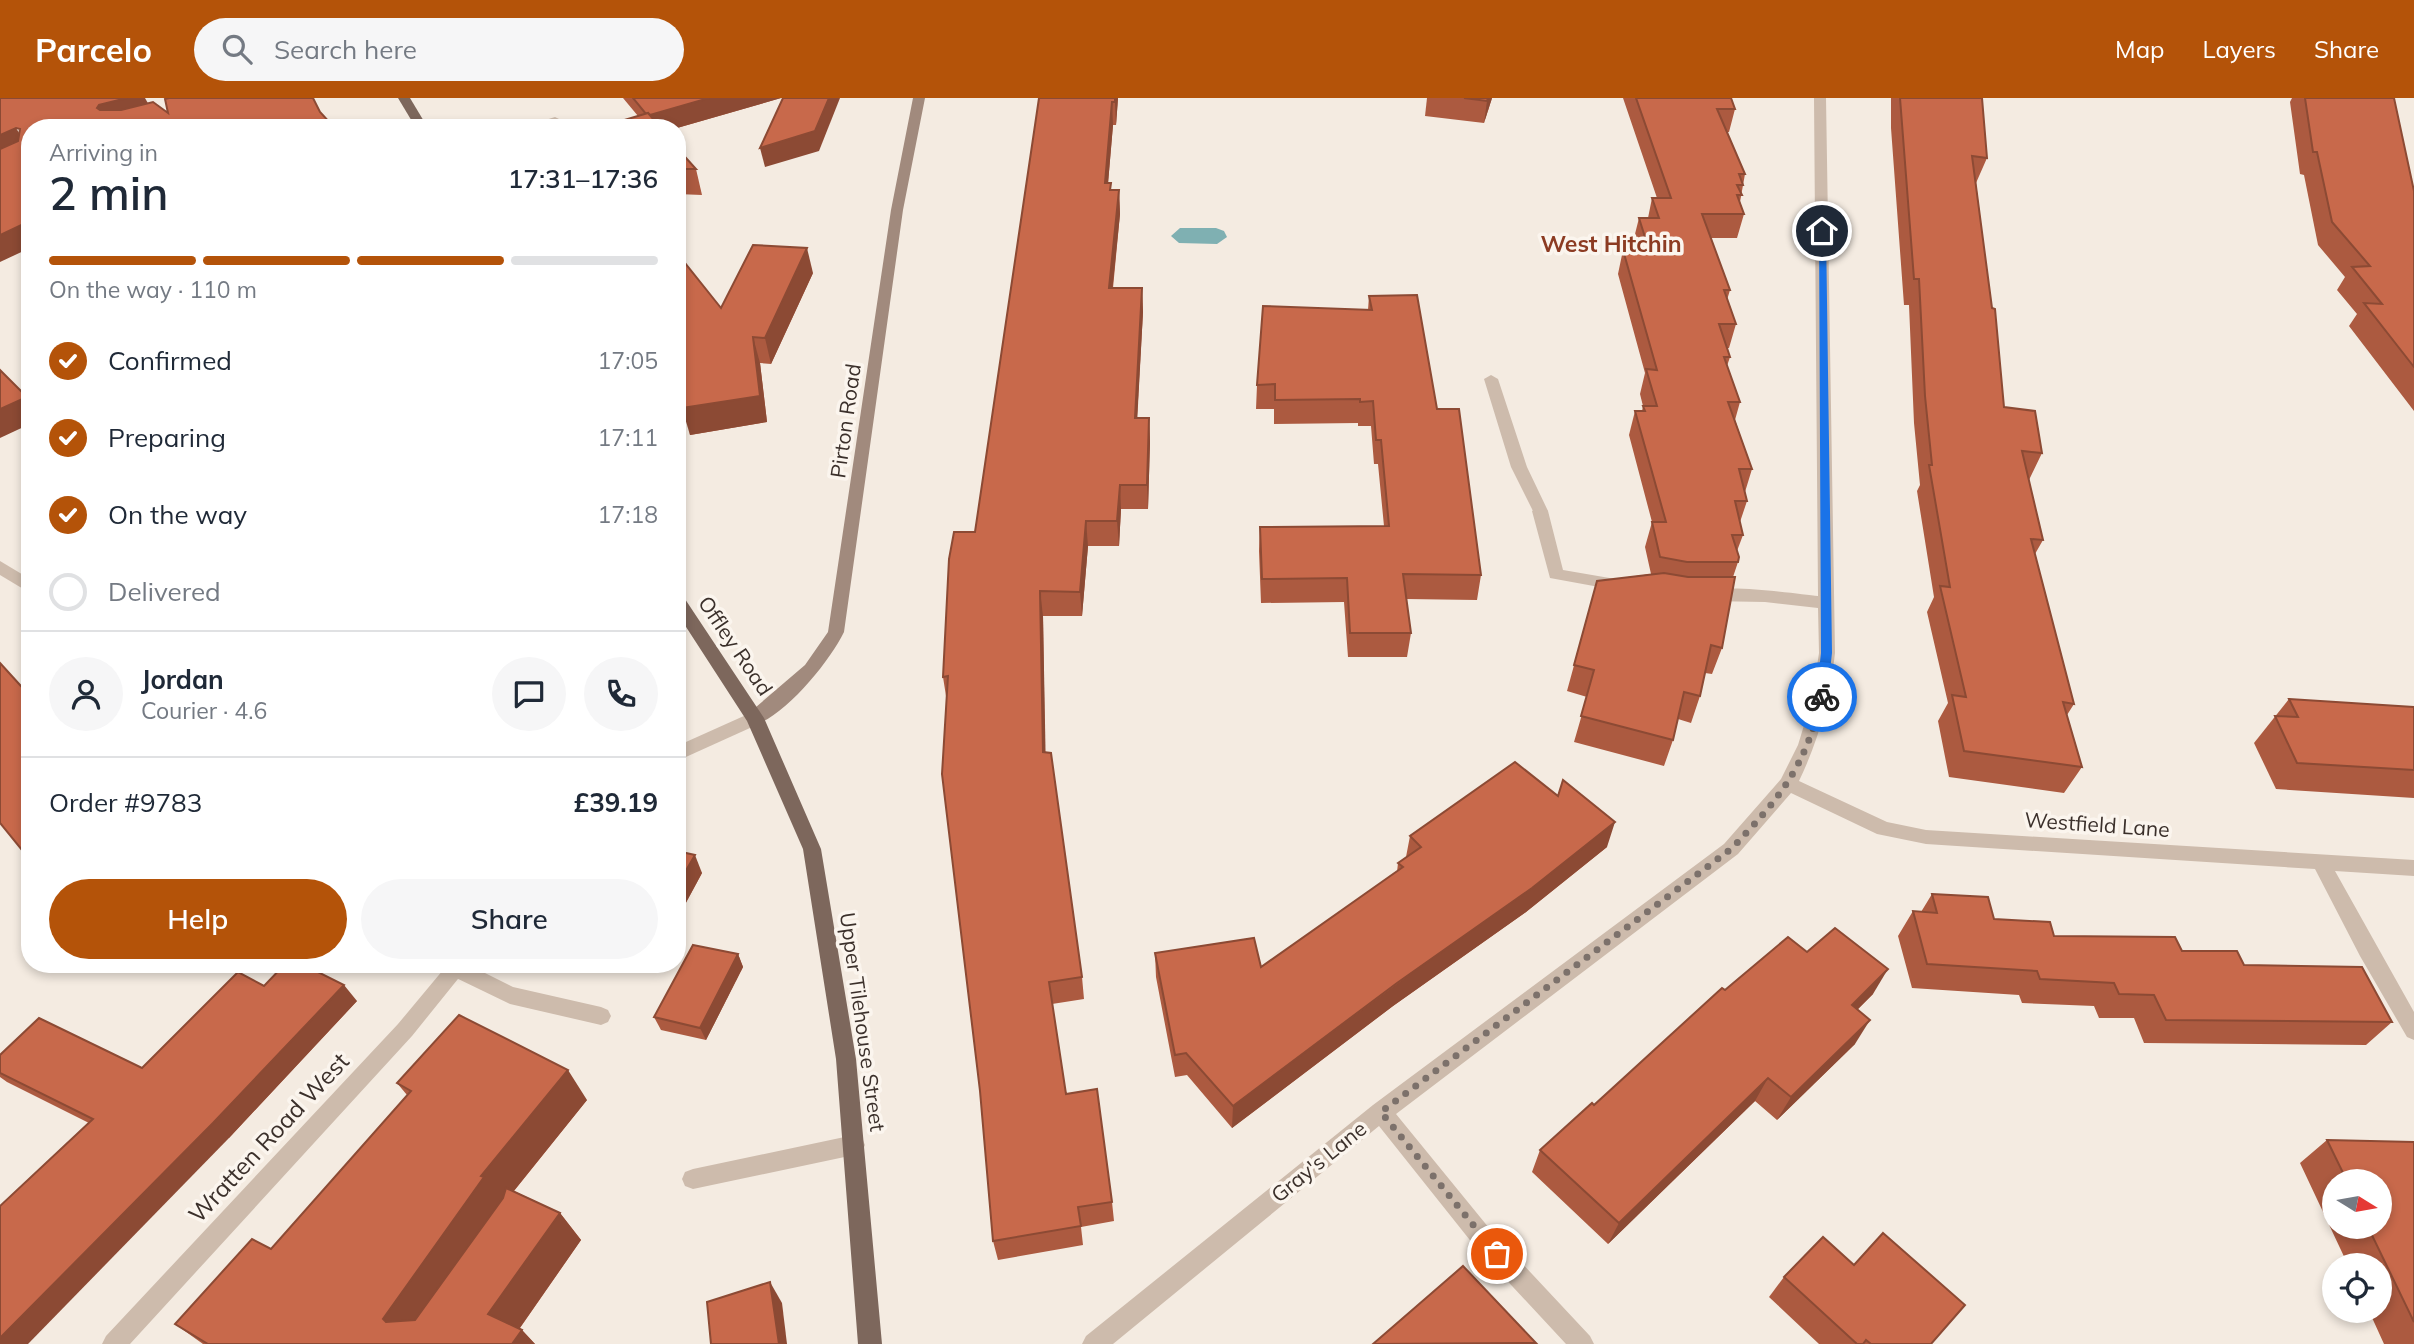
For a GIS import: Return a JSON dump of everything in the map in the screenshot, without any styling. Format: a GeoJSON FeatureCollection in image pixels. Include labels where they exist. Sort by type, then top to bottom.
{"type":"FeatureCollection","features":[{"type":"Feature","properties":{"kind":"main road"},"geometry":{"type":"LineString","coordinates":[[404,98],[417,119]]}},
{"type":"Feature","properties":{"kind":"main road","name":"Pirton Road"},"geometry":{"type":"LineString","coordinates":[[755,718],[813,670],[828,650],[836,632],[897,210],[919,98]]}},
{"type":"Feature","properties":{"kind":"main road","name":"Offley Road"},"geometry":{"type":"LineString","coordinates":[[686,614],[755,718]]}},
{"type":"Feature","properties":{"kind":"main road","name":"Upper Tilehouse Street"},"geometry":{"type":"LineString","coordinates":[[755,718],[812,849],[846,1059],[870,1344]]}},
{"type":"Feature","properties":{"kind":"street","name":"Gray's Lane"},"geometry":{"type":"LineString","coordinates":[[1094,1344],[1381,1112],[1731,849],[1773,805],[1788,785],[1807,745],[1821,699],[1827,653],[1820,98]]}},
{"type":"Feature","properties":{"kind":"street"},"geometry":{"type":"LineString","coordinates":[[1491,379],[1519,467],[1540,511],[1556,574],[1638,588]]}},
{"type":"Feature","properties":{"kind":"street"},"geometry":{"type":"LineString","coordinates":[[0,567],[21,581]]}},
{"type":"Feature","properties":{"kind":"street"},"geometry":{"type":"LineString","coordinates":[[1691,595],[1765,596],[1826,603]]}},
{"type":"Feature","properties":{"kind":"street"},"geometry":{"type":"LineString","coordinates":[[686,750],[755,718]]}},
{"type":"Feature","properties":{"kind":"street","name":"Westfield Lane"},"geometry":{"type":"LineString","coordinates":[[1788,785],[1884,829],[1926,836],[2414,868]]}},
{"type":"Feature","properties":{"kind":"street"},"geometry":{"type":"LineString","coordinates":[[2321,862],[2367,950],[2414,1031]]}},
{"type":"Feature","properties":{"kind":"street","name":"Wratten Road West"},"geometry":{"type":"LineString","coordinates":[[114,1344],[405,1030],[452,973]]}},
{"type":"Feature","properties":{"kind":"street"},"geometry":{"type":"LineString","coordinates":[[471,973],[510,995],[601,1016]]}},
{"type":"Feature","properties":{"kind":"street"},"geometry":{"type":"LineString","coordinates":[[1381,1112],[1480,1236],[1582,1344]]}},
{"type":"Feature","properties":{"kind":"street"},"geometry":{"type":"LineString","coordinates":[[693,1179],[854,1145]]}},
{"type":"Feature","properties":{"kind":"water"},"geometry":{"type":"Polygon","coordinates":[[[1180,228],[1216,228],[1224,231],[1227,237],[1217,244],[1179,243],[1171,236],[1180,228]]]}},
{"type":"Feature","properties":{"kind":"building"},"geometry":{"type":"Polygon","coordinates":[[[0,98],[127,98],[99,105],[97,108],[121,110],[153,102],[168,113],[165,99],[169,98],[313,98],[326,119],[21,119],[21,225],[0,235],[0,149],[18,141],[20,129],[16,128],[0,135],[0,98]]]}},
{"type":"Feature","properties":{"kind":"building"},"geometry":{"type":"Polygon","coordinates":[[[633,98],[709,98],[650,115],[646,114],[633,98]]]}},
{"type":"Feature","properties":{"kind":"building"},"geometry":{"type":"Polygon","coordinates":[[[783,98],[829,98],[815,131],[760,148],[783,98]]]}},
{"type":"Feature","properties":{"kind":"building"},"geometry":{"type":"Polygon","coordinates":[[[1039,98],[1115,98],[1115,102],[1112,102],[1105,183],[1111,183],[1110,190],[1119,190],[1109,288],[1142,288],[1135,418],[1149,418],[1147,485],[1120,485],[1117,521],[1086,521],[1080,592],[1040,591],[1043,752],[1051,753],[1082,977],[1049,982],[1066,1094],[1097,1089],[1112,1202],[1078,1207],[1081,1226],[993,1241],[980,1091],[942,774],[948,676],[943,677],[949,559],[954,532],[975,532],[1039,98]]]}},
{"type":"Feature","properties":{"kind":"building"},"geometry":{"type":"Polygon","coordinates":[[[1464,98],[1488,98],[1487,101],[1464,98]]]}},
{"type":"Feature","properties":{"kind":"building"},"geometry":{"type":"Polygon","coordinates":[[[1636,98],[1731,98],[1735,109],[1717,109],[1745,174],[1739,174],[1743,185],[1737,185],[1742,195],[1737,195],[1744,214],[1702,214],[1730,290],[1724,290],[1736,324],[1719,324],[1730,357],[1724,357],[1740,402],[1728,402],[1752,469],[1739,469],[1747,501],[1735,501],[1743,535],[1732,535],[1738,562],[1687,562],[1660,557],[1652,522],[1666,522],[1635,411],[1645,411],[1643,406],[1657,406],[1646,369],[1657,370],[1623,250],[1649,250],[1639,218],[1659,218],[1652,198],[1671,198],[1636,98]]]}},
{"type":"Feature","properties":{"kind":"building"},"geometry":{"type":"Polygon","coordinates":[[[1900,98],[1982,98],[1987,158],[1972,156],[1992,308],[1995,309],[2004,407],[2035,411],[2042,453],[2022,451],[2043,540],[2031,539],[2074,704],[2063,702],[2082,767],[1964,751],[1952,695],[1966,697],[1940,586],[1950,587],[1929,465],[1932,465],[1925,396],[1919,279],[1914,279],[1900,98]]]}},
{"type":"Feature","properties":{"kind":"building"},"geometry":{"type":"Polygon","coordinates":[[[2305,98],[2394,98],[2414,191],[2414,367],[2364,303],[2382,304],[2352,267],[2370,266],[2332,222],[2317,152],[2313,152],[2305,98]]]}},
{"type":"Feature","properties":{"kind":"building"},"geometry":{"type":"Polygon","coordinates":[[[648,113],[653,119],[628,119],[648,113]]]}},
{"type":"Feature","properties":{"kind":"building"},"geometry":{"type":"Polygon","coordinates":[[[686,158],[696,169],[686,169],[686,158]]]}},
{"type":"Feature","properties":{"kind":"building"},"geometry":{"type":"Polygon","coordinates":[[[753,245],[807,248],[765,338],[753,337],[760,396],[686,407],[686,264],[721,308],[753,245]]]}},
{"type":"Feature","properties":{"kind":"building"},"geometry":{"type":"Polygon","coordinates":[[[1417,295],[1437,409],[1459,409],[1481,575],[1403,574],[1411,633],[1350,633],[1347,578],[1262,579],[1260,527],[1389,526],[1381,440],[1376,440],[1373,401],[1275,400],[1275,384],[1257,385],[1263,306],[1372,310],[1369,296],[1417,295]]]}},
{"type":"Feature","properties":{"kind":"building"},"geometry":{"type":"Polygon","coordinates":[[[0,370],[21,391],[21,400],[0,409],[0,370]]]}},
{"type":"Feature","properties":{"kind":"building"},"geometry":{"type":"Polygon","coordinates":[[[1664,573],[1688,577],[1735,577],[1722,648],[1711,645],[1700,696],[1684,692],[1673,740],[1581,716],[1594,670],[1574,665],[1597,581],[1664,573]]]}},
{"type":"Feature","properties":{"kind":"building"},"geometry":{"type":"Polygon","coordinates":[[[0,663],[21,686],[21,849],[0,823],[0,663]]]}},
{"type":"Feature","properties":{"kind":"building"},"geometry":{"type":"Polygon","coordinates":[[[2289,699],[2414,707],[2414,770],[2297,763],[2275,716],[2298,717],[2289,699]]]}},
{"type":"Feature","properties":{"kind":"building"},"geometry":{"type":"Polygon","coordinates":[[[1515,762],[1558,796],[1563,780],[1615,822],[1532,888],[1397,983],[1233,1106],[1186,1053],[1175,1055],[1155,953],[1254,938],[1261,967],[1403,867],[1398,863],[1421,847],[1410,836],[1515,762]]]}},
{"type":"Feature","properties":{"kind":"building"},"geometry":{"type":"Polygon","coordinates":[[[686,853],[695,855],[686,870],[686,853]]]}},
{"type":"Feature","properties":{"kind":"building"},"geometry":{"type":"Polygon","coordinates":[[[1932,894],[1988,897],[1994,919],[2050,922],[2054,936],[2175,937],[2182,951],[2237,951],[2244,965],[2362,967],[2392,1022],[2166,1020],[2154,995],[2119,994],[2114,983],[2040,979],[2037,971],[1927,964],[1913,911],[1937,913],[1932,894]]]}},
{"type":"Feature","properties":{"kind":"building"},"geometry":{"type":"Polygon","coordinates":[[[1835,928],[1888,969],[1852,1005],[1870,1020],[1791,1097],[1768,1078],[1619,1223],[1540,1150],[1592,1103],[1594,1105],[1722,988],[1725,990],[1788,937],[1807,952],[1835,928]]]}},
{"type":"Feature","properties":{"kind":"building"},"geometry":{"type":"Polygon","coordinates":[[[693,945],[738,954],[700,1028],[654,1017],[678,973],[686,973],[686,958],[693,945]]]}},
{"type":"Feature","properties":{"kind":"building"},"geometry":{"type":"Polygon","coordinates":[[[237,973],[264,986],[276,973],[320,973],[344,985],[213,1123],[0,1338],[0,1206],[93,1119],[0,1073],[0,1055],[39,1018],[142,1068],[237,973]]]}},
{"type":"Feature","properties":{"kind":"building"},"geometry":{"type":"Polygon","coordinates":[[[459,1015],[568,1070],[481,1176],[484,1177],[383,1319],[386,1322],[415,1320],[503,1198],[506,1188],[560,1213],[488,1314],[522,1330],[512,1344],[208,1344],[175,1324],[252,1239],[271,1249],[411,1091],[397,1083],[459,1015]]]}},
{"type":"Feature","properties":{"kind":"building"},"geometry":{"type":"Polygon","coordinates":[[[2327,1140],[2414,1142],[2414,1322],[2392,1277],[2392,1253],[2381,1253],[2374,1239],[2392,1239],[2392,1169],[2341,1169],[2327,1140]]]}},
{"type":"Feature","properties":{"kind":"building"},"geometry":{"type":"Polygon","coordinates":[[[1883,1233],[1965,1305],[1931,1344],[1871,1344],[1866,1340],[1863,1344],[1857,1344],[1784,1277],[1823,1237],[1854,1265],[1883,1233]]]}},
{"type":"Feature","properties":{"kind":"building"},"geometry":{"type":"Polygon","coordinates":[[[1463,1266],[1536,1343],[1373,1344],[1463,1266]]]}},
{"type":"Feature","properties":{"kind":"building"},"geometry":{"type":"Polygon","coordinates":[[[770,1282],[779,1344],[711,1344],[707,1302],[770,1282]]]}},
{"type":"Feature","properties":{"kind":"way so far"},"geometry":{"type":"LineString","coordinates":[[1497,1254],[1381,1112],[1731,849],[1773,805],[1788,785],[1807,745],[1822,697]]}},
{"type":"Feature","properties":{"kind":"district","name":"West Hitchin"},"geometry":{"type":"Point","coordinates":[1611,244]}},
{"type":"Feature","properties":{"kind":"route"},"geometry":{"type":"LineString","coordinates":[[1822,231],[1827,653],[1822,697]]}}]}
